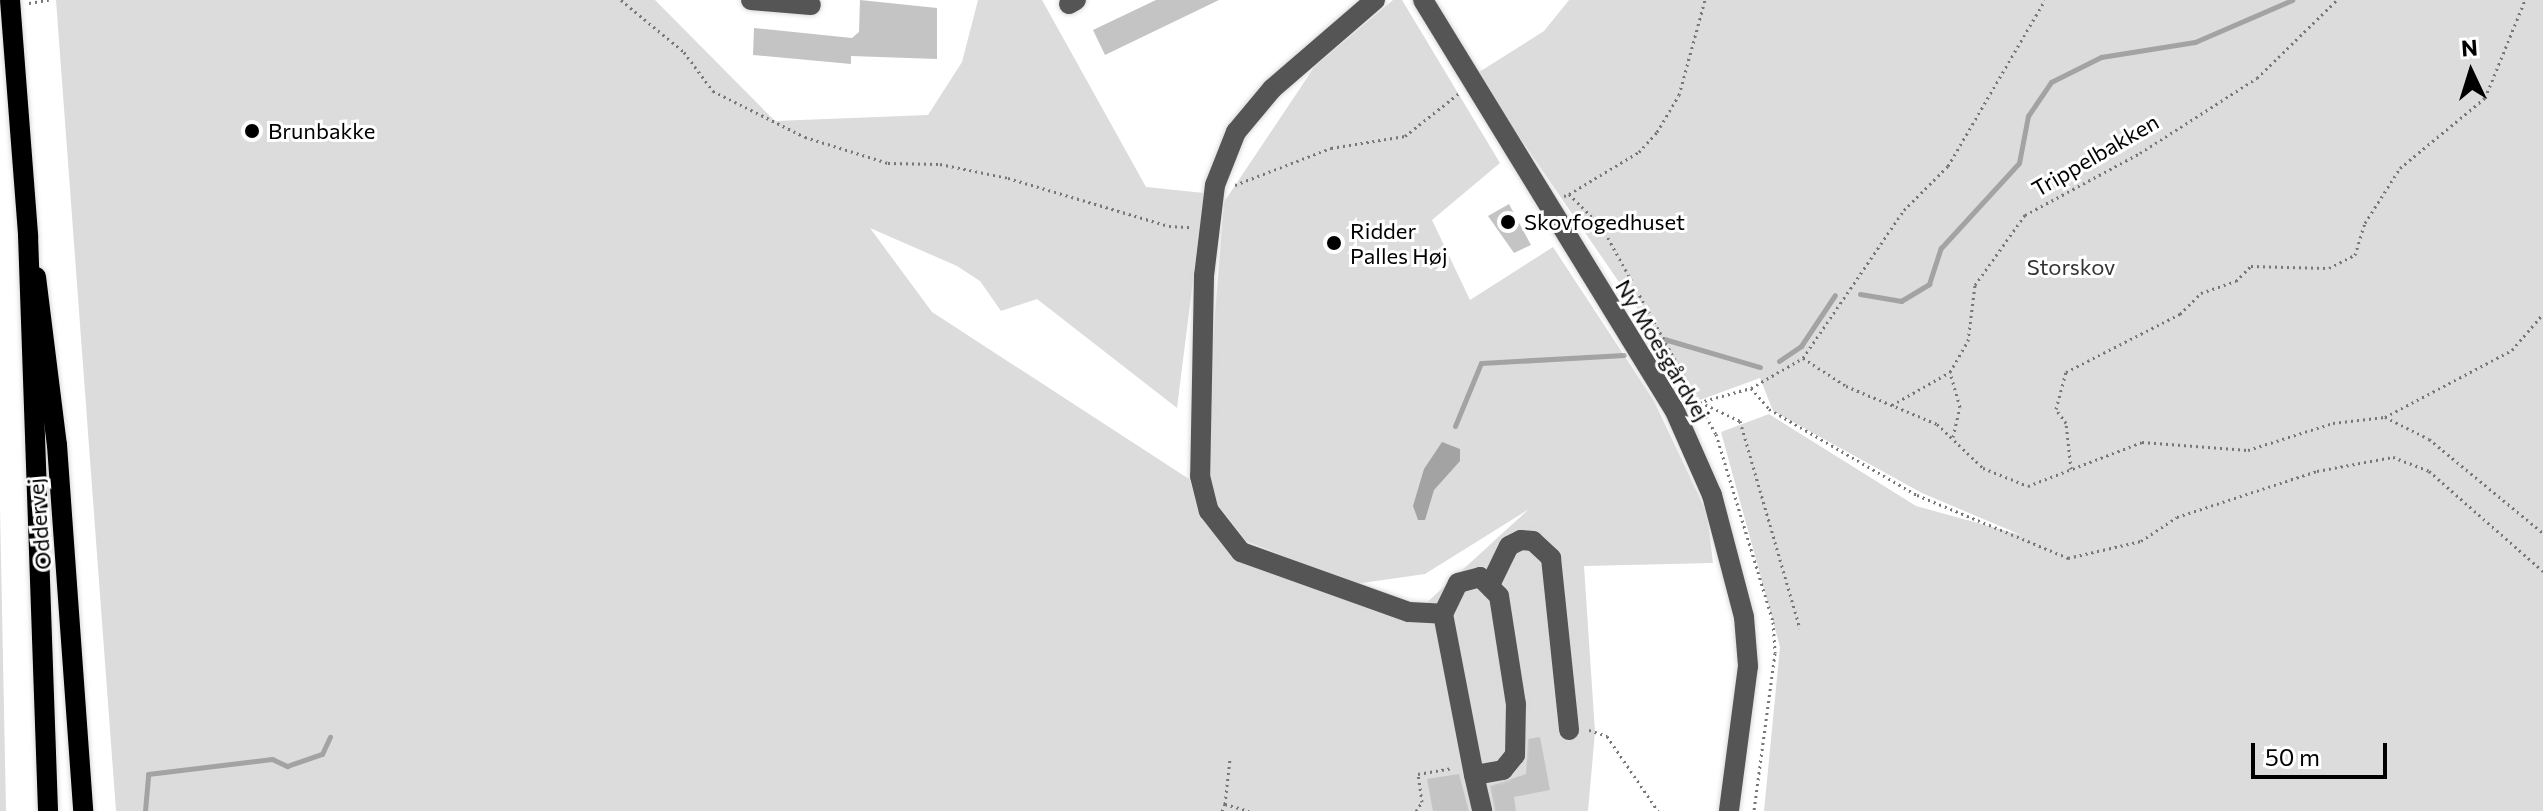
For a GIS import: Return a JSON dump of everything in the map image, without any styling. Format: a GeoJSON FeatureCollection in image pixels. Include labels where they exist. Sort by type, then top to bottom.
{"type":"FeatureCollection","features":[{"type":"Feature","properties":{"kind":"main road","name":"Oddervej"},"geometry":{"type":"LineString","coordinates":[[10,0],[28,235],[48,811]]}},
{"type":"Feature","properties":{"kind":"main road","name":"Oddervej"},"geometry":{"type":"LineString","coordinates":[[28,235],[55,430],[83,811]]}},
{"type":"Feature","properties":{"kind":"street"},"geometry":{"type":"LineString","coordinates":[[751,0],[811,5]]}},
{"type":"Feature","properties":{"kind":"street"},"geometry":{"type":"LineString","coordinates":[[1375,0],[1272,89],[1236,132],[1215,185],[1197,430],[1200,476],[1221,530],[1265,565],[1409,612],[1443,614]]}},
{"type":"Feature","properties":{"kind":"street","name":"Ny Moesgårdvej"},"geometry":{"type":"LineString","coordinates":[[1423,0],[1474,88],[1674,409],[1712,495],[1744,617],[1748,666],[1729,811]]}},
{"type":"Feature","properties":{"kind":"street"},"geometry":{"type":"LineString","coordinates":[[1491,583],[1509,546],[1521,540],[1533,541],[1551,558],[1569,730]]}},
{"type":"Feature","properties":{"kind":"street"},"geometry":{"type":"LineString","coordinates":[[1473,770],[1503,770],[1515,755],[1516,704],[1499,596],[1491,583],[1468,578],[1458,583],[1443,614],[1473,770],[1482,811]]}},
{"type":"Feature","properties":{"kind":"path"},"geometry":{"type":"LineString","coordinates":[[621,0],[684,52],[713,91],[805,137],[888,163],[940,164],[1008,178],[1169,226],[1210,224]]}},
{"type":"Feature","properties":{"kind":"path"},"geometry":{"type":"LineString","coordinates":[[1546,204],[1569,194],[1639,152],[1657,132],[1679,95],[1705,0]]}},
{"type":"Feature","properties":{"kind":"path"},"geometry":{"type":"LineString","coordinates":[[1674,409],[1751,388],[1803,358],[1904,210],[1948,166],[2045,0]]}},
{"type":"Feature","properties":{"kind":"path","name":"Trippelbakken"},"geometry":{"type":"LineString","coordinates":[[1950,372],[1968,341],[1975,285],[2025,215],[2140,153],[2257,78],[2337,0]]}},
{"type":"Feature","properties":{"kind":"path"},"geometry":{"type":"LineString","coordinates":[[2071,469],[2066,423],[2056,409],[2066,372],[2180,314],[2201,293],[2236,281],[2251,266],[2329,268],[2355,255],[2365,223],[2400,168],[2485,98],[2525,0]]}},
{"type":"Feature","properties":{"kind":"path"},"geometry":{"type":"LineString","coordinates":[[1215,185],[1257,181],[1331,148],[1405,136],[1440,102],[1474,88]]}},
{"type":"Feature","properties":{"kind":"path"},"geometry":{"type":"LineString","coordinates":[[1569,194],[1602,227],[1652,327],[1700,402],[1740,421],[1800,629]]}},
{"type":"Feature","properties":{"kind":"path"},"geometry":{"type":"LineString","coordinates":[[1803,358],[1953,438],[1983,468],[2015,483],[2040,483],[2142,442],[2248,450],[2333,423],[2385,417],[2512,350],[2543,314]]}},
{"type":"Feature","properties":{"kind":"path"},"geometry":{"type":"LineString","coordinates":[[1892,405],[1950,372],[1960,407],[1953,438]]}},
{"type":"Feature","properties":{"kind":"path"},"geometry":{"type":"LineString","coordinates":[[1751,388],[1769,409],[1917,495],[2068,558],[2141,541],[2177,517],[2329,467],[2393,457],[2429,471],[2543,571]]}},
{"type":"Feature","properties":{"kind":"path"},"geometry":{"type":"LineString","coordinates":[[2385,417],[2429,439],[2543,533]]}},
{"type":"Feature","properties":{"kind":"path"},"geometry":{"type":"LineString","coordinates":[[1569,730],[1597,730],[1607,736],[1658,811]]}},
{"type":"Feature","properties":{"kind":"path"},"geometry":{"type":"LineString","coordinates":[[1222,811],[1230,759]]}},
{"type":"Feature","properties":{"kind":"path"},"geometry":{"type":"LineString","coordinates":[[1416,811],[1422,802],[1418,774],[1473,770]]}},
{"type":"Feature","properties":{"kind":"path"},"geometry":{"type":"LineString","coordinates":[[1225,804],[1249,811]]}},
{"type":"Feature","properties":{"kind":"green space"},"geometry":{"type":"Polygon","coordinates":[[[56,0],[655,0],[775,121],[928,115],[962,62],[978,0],[1042,0],[1146,187],[1204,193],[1177,408],[1037,299],[1001,311],[980,281],[957,266],[870,228],[932,312],[1189,479],[1203,518],[1244,562],[1411,617],[1529,509],[1425,574],[1355,584],[1246,541],[1218,505],[1204,451],[1224,202],[1315,66],[1393,0],[1402,0],[1500,163],[1432,220],[1470,300],[1553,247],[1654,401],[1707,513],[1713,563],[1584,566],[1595,732],[1588,811],[116,811],[56,0]]]}},
{"type":"Feature","properties":{"kind":"green space","name":"Storskov"},"geometry":{"type":"Polygon","coordinates":[[[1569,0],[2543,0],[2543,811],[1764,811],[1780,647],[1721,432],[1769,414],[1916,506],[2021,535],[1922,493],[1773,411],[1760,378],[1700,400],[1476,74],[1544,31],[1569,0]]]}},
{"type":"Feature","properties":{"kind":"green space"},"geometry":{"type":"Polygon","coordinates":[[[0,507],[6,811],[0,811],[0,507]]]}},
{"type":"Feature","properties":{"kind":"shaded area"},"geometry":{"type":"Polygon","coordinates":[[[1442,442],[1460,449],[1460,461],[1434,490],[1425,520],[1418,520],[1413,506],[1424,469],[1442,442]]]}},
{"type":"Feature","properties":{"kind":"building"},"geometry":{"type":"Polygon","coordinates":[[[860,0],[937,8],[937,59],[851,56],[851,64],[753,55],[754,28],[852,38],[859,32],[860,0]]]}},
{"type":"Feature","properties":{"kind":"building"},"geometry":{"type":"Polygon","coordinates":[[[1156,0],[1219,0],[1105,55],[1093,30],[1156,0]]]}},
{"type":"Feature","properties":{"kind":"building","name":"Skovfogedhuset"},"geometry":{"type":"Polygon","coordinates":[[[1509,204],[1531,245],[1514,253],[1488,216],[1509,204]]]}},
{"type":"Feature","properties":{"kind":"building"},"geometry":{"type":"Polygon","coordinates":[[[1540,737],[1550,790],[1514,797],[1516,811],[1495,811],[1490,786],[1526,774],[1528,739],[1540,737]]]}},
{"type":"Feature","properties":{"kind":"building"},"geometry":{"type":"Polygon","coordinates":[[[1459,774],[1469,811],[1433,811],[1427,779],[1459,774]]]}},
{"type":"Feature","properties":{"kind":"waterway"},"geometry":{"type":"LineString","coordinates":[[1860,294],[1901,301],[1929,284],[1941,248],[2019,163],[2028,116],[2051,82],[2101,57],[2195,42],[2292,0]]}},
{"type":"Feature","properties":{"kind":"waterway"},"geometry":{"type":"LineString","coordinates":[[1779,361],[1801,346],[1835,295]]}},
{"type":"Feature","properties":{"kind":"waterway"},"geometry":{"type":"LineString","coordinates":[[1664,339],[1760,367]]}},
{"type":"Feature","properties":{"kind":"waterway"},"geometry":{"type":"LineString","coordinates":[[1455,426],[1481,363],[1624,355]]}},
{"type":"Feature","properties":{"kind":"waterway"},"geometry":{"type":"LineString","coordinates":[[145,811],[148,774],[272,759],[287,766],[322,754],[330,737]]}},
{"type":"Feature","properties":{"kind":"place","name":"Brunbakke"},"geometry":{"type":"Point","coordinates":[252,131]}},
{"type":"Feature","properties":{"kind":"place","name":"Skovfogedhuset"},"geometry":{"type":"Point","coordinates":[1508,222]}},
{"type":"Feature","properties":{"kind":"place","name":"Ridder Palles Høj"},"geometry":{"type":"Point","coordinates":[1334,243]}}]}
